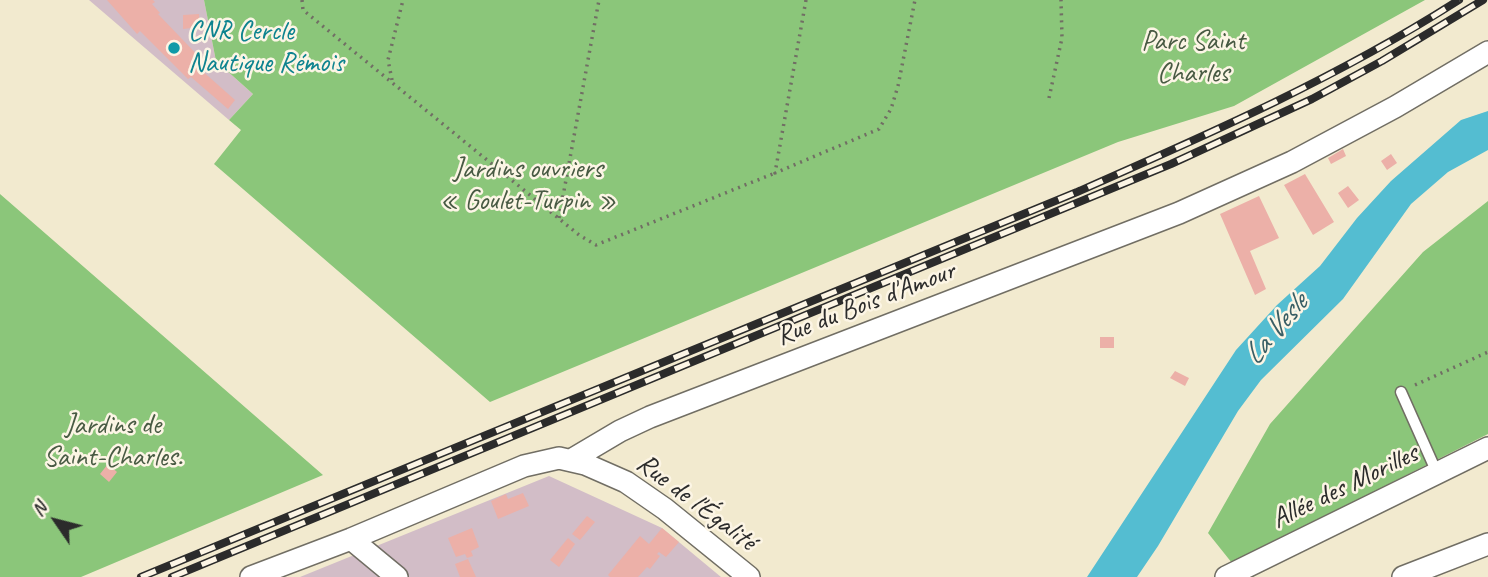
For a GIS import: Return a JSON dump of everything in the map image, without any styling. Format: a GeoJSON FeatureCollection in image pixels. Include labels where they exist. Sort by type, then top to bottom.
{"type":"FeatureCollection","features":[{"type":"Feature","properties":{"kind":"street","name":"Rue du Bois d'Amour"},"geometry":{"type":"LineString","coordinates":[[251,577],[351,539],[524,466],[545,460],[571,460],[620,430],[650,417],[1103,243],[1229,190],[1292,162],[1395,107],[1488,52]]}},
{"type":"Feature","properties":{"kind":"street","name":"Allée des Morilles"},"geometry":{"type":"LineString","coordinates":[[1226,577],[1488,448]]}},
{"type":"Feature","properties":{"kind":"street","name":"Rue de l'Égalité"},"geometry":{"type":"LineString","coordinates":[[571,460],[609,473],[647,496],[749,577]]}},
{"type":"Feature","properties":{"kind":"street"},"geometry":{"type":"LineString","coordinates":[[351,539],[397,577]]}},
{"type":"Feature","properties":{"kind":"street"},"geometry":{"type":"LineString","coordinates":[[1403,577],[1488,544]]}},
{"type":"Feature","properties":{"kind":"lane"},"geometry":{"type":"LineString","coordinates":[[1401,392],[1437,473]]}},
{"type":"Feature","properties":{"kind":"path"},"geometry":{"type":"LineString","coordinates":[[302,0],[303,10],[579,235],[596,245],[879,129],[891,109],[898,86],[915,0]]}},
{"type":"Feature","properties":{"kind":"path"},"geometry":{"type":"LineString","coordinates":[[392,82],[388,60],[403,0]]}},
{"type":"Feature","properties":{"kind":"path"},"geometry":{"type":"LineString","coordinates":[[559,218],[599,0]]}},
{"type":"Feature","properties":{"kind":"path"},"geometry":{"type":"LineString","coordinates":[[775,173],[806,0]]}},
{"type":"Feature","properties":{"kind":"path"},"geometry":{"type":"LineString","coordinates":[[1049,98],[1062,38],[1061,0]]}},
{"type":"Feature","properties":{"kind":"path"},"geometry":{"type":"LineString","coordinates":[[1401,392],[1488,352]]}},
{"type":"Feature","properties":{"kind":"shaded area"},"geometry":{"type":"Polygon","coordinates":[[[89,0],[204,0],[216,61],[253,94],[229,120],[89,0]]]}},
{"type":"Feature","properties":{"kind":"shaded area"},"geometry":{"type":"Polygon","coordinates":[[[549,476],[662,528],[721,577],[300,577],[549,476]]]}},
{"type":"Feature","properties":{"kind":"green space","name":"Jardins ouvriers « Goulet-Turpin »"},"geometry":{"type":"Polygon","coordinates":[[[204,0],[1425,0],[1234,106],[1118,142],[490,402],[214,164],[241,130],[229,120],[253,94],[216,61],[204,0]]]}},
{"type":"Feature","properties":{"kind":"green space","name":"Jardins de Saint-Charles."},"geometry":{"type":"Polygon","coordinates":[[[0,194],[323,475],[81,577],[0,577],[0,194]]]}},
{"type":"Feature","properties":{"kind":"green space"},"geometry":{"type":"Polygon","coordinates":[[[1488,201],[1488,434],[1232,563],[1208,533],[1270,424],[1423,252],[1488,201]]]}},
{"type":"Feature","properties":{"kind":"water","name":"La Vesle"},"geometry":{"type":"Polygon","coordinates":[[[1488,111],[1488,150],[1448,172],[1411,204],[1343,299],[1261,380],[1238,411],[1137,577],[1087,577],[1236,350],[1277,305],[1320,266],[1357,218],[1391,181],[1461,120],[1488,111]]]}},
{"type":"Feature","properties":{"kind":"building","name":"CNR Cercle Nautique Rémois"},"geometry":{"type":"Polygon","coordinates":[[[107,0],[153,0],[155,2],[152,4],[160,13],[158,14],[205,63],[199,68],[235,100],[228,109],[191,77],[188,79],[140,31],[137,34],[107,0]]]}},
{"type":"Feature","properties":{"kind":"building"},"geometry":{"type":"Polygon","coordinates":[[[199,14],[200,27],[183,29],[183,15],[199,14]]]}},
{"type":"Feature","properties":{"kind":"building"},"geometry":{"type":"Polygon","coordinates":[[[1343,149],[1346,156],[1331,164],[1328,158],[1343,149]]]}},
{"type":"Feature","properties":{"kind":"building"},"geometry":{"type":"Polygon","coordinates":[[[1391,154],[1397,163],[1387,170],[1381,161],[1391,154]]]}},
{"type":"Feature","properties":{"kind":"building"},"geometry":{"type":"Polygon","coordinates":[[[1305,174],[1334,222],[1313,235],[1284,185],[1305,174]]]}},
{"type":"Feature","properties":{"kind":"building"},"geometry":{"type":"Polygon","coordinates":[[[1348,186],[1359,200],[1348,208],[1338,193],[1348,186]]]}},
{"type":"Feature","properties":{"kind":"building"},"geometry":{"type":"Polygon","coordinates":[[[1259,196],[1279,238],[1250,251],[1266,289],[1255,295],[1220,214],[1259,196]]]}},
{"type":"Feature","properties":{"kind":"building"},"geometry":{"type":"Polygon","coordinates":[[[1100,337],[1114,337],[1114,348],[1100,348],[1100,337]]]}},
{"type":"Feature","properties":{"kind":"building"},"geometry":{"type":"Polygon","coordinates":[[[1175,371],[1189,378],[1185,386],[1170,378],[1175,371]]]}},
{"type":"Feature","properties":{"kind":"building"},"geometry":{"type":"Polygon","coordinates":[[[108,464],[117,472],[109,482],[100,474],[108,464]]]}},
{"type":"Feature","properties":{"kind":"building"},"geometry":{"type":"Polygon","coordinates":[[[523,493],[529,506],[498,519],[491,501],[506,494],[508,499],[523,493]]]}},
{"type":"Feature","properties":{"kind":"building"},"geometry":{"type":"Polygon","coordinates":[[[587,516],[595,522],[580,540],[572,534],[587,516]]]}},
{"type":"Feature","properties":{"kind":"building"},"geometry":{"type":"Polygon","coordinates":[[[472,528],[479,547],[471,551],[473,556],[467,558],[465,554],[456,557],[448,538],[472,528]]]}},
{"type":"Feature","properties":{"kind":"building"},"geometry":{"type":"Polygon","coordinates":[[[662,528],[679,542],[666,557],[659,552],[657,554],[660,556],[650,569],[647,567],[638,577],[608,575],[640,536],[649,544],[662,528]]]}},
{"type":"Feature","properties":{"kind":"building"},"geometry":{"type":"Polygon","coordinates":[[[568,538],[575,544],[559,567],[550,560],[568,538]]]}},
{"type":"Feature","properties":{"kind":"building"},"geometry":{"type":"Polygon","coordinates":[[[468,559],[476,577],[460,577],[455,564],[468,559]]]}},
{"type":"Feature","properties":{"kind":"railway"},"geometry":{"type":"LineString","coordinates":[[141,577],[1077,192],[1319,80],[1459,0]]}},
{"type":"Feature","properties":{"kind":"railway"},"geometry":{"type":"LineString","coordinates":[[172,577],[1171,164],[1312,99],[1382,61],[1483,0]]}},
{"type":"Feature","properties":{"kind":"place","name":"CNR Cercle Nautique Rémois"},"geometry":{"type":"Point","coordinates":[174,48]}},
{"type":"Feature","properties":{"kind":"park label","name":"Parc Saint Charles"},"geometry":{"type":"Point","coordinates":[1193,58]}}]}
